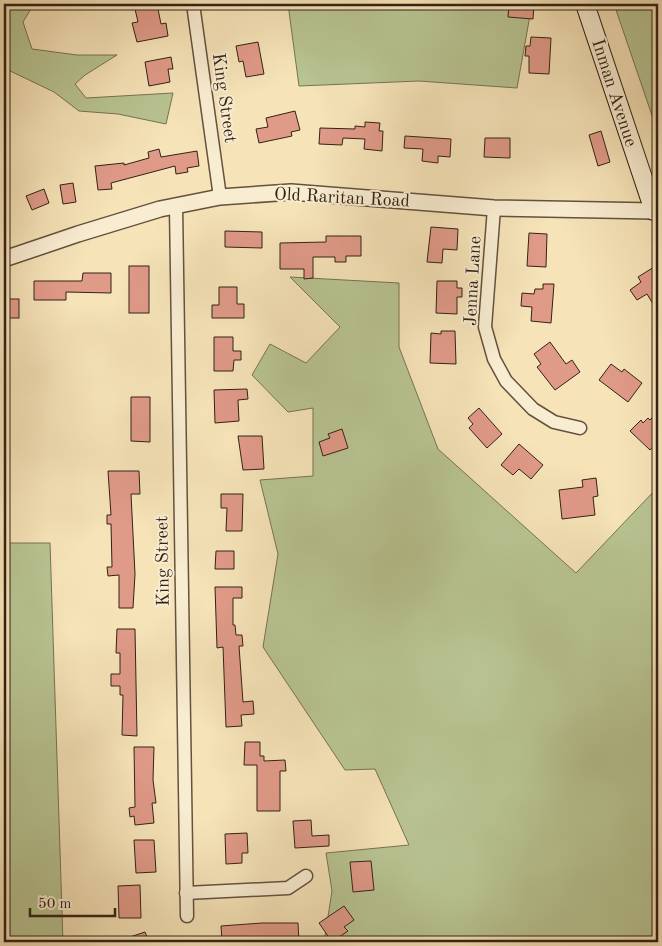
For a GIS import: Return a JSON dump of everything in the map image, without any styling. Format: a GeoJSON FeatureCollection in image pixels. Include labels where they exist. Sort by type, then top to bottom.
{"type":"FeatureCollection","features":[{"type":"Feature","properties":{"kind":"main road","name":"Inman Avenue"},"geometry":{"type":"LineString","coordinates":[[585,4],[656,211]]}},
{"type":"Feature","properties":{"kind":"street","name":"King Street"},"geometry":{"type":"LineString","coordinates":[[193,4],[220,197]]}},
{"type":"Feature","properties":{"kind":"street","name":"Old Raritan Road"},"geometry":{"type":"LineString","coordinates":[[4,259],[78,234],[176,206],[220,197],[291,192],[494,208],[656,211]]}},
{"type":"Feature","properties":{"kind":"street","name":"King Street"},"geometry":{"type":"LineString","coordinates":[[176,206],[187,916]]}},
{"type":"Feature","properties":{"kind":"street","name":"Jenna Lane"},"geometry":{"type":"LineString","coordinates":[[494,208],[485,327],[494,358],[514,391],[533,409],[554,422],[580,428]]}},
{"type":"Feature","properties":{"kind":"street"},"geometry":{"type":"LineString","coordinates":[[186,892],[288,888],[306,876]]}},
{"type":"Feature","properties":{"kind":"green space"},"geometry":{"type":"Polygon","coordinates":[[[4,4],[34,4],[23,22],[32,49],[77,55],[117,55],[85,75],[75,84],[86,98],[173,93],[166,124],[118,114],[79,111],[54,92],[4,68],[4,4]]]}},
{"type":"Feature","properties":{"kind":"green space"},"geometry":{"type":"Polygon","coordinates":[[[288,4],[532,4],[517,88],[419,81],[299,86],[288,4]]]}},
{"type":"Feature","properties":{"kind":"green space"},"geometry":{"type":"Polygon","coordinates":[[[614,4],[658,4],[658,133],[614,4]]]}},
{"type":"Feature","properties":{"kind":"green space"},"geometry":{"type":"Polygon","coordinates":[[[290,277],[399,283],[399,347],[438,449],[576,573],[658,487],[658,942],[324,942],[332,891],[326,853],[409,845],[375,769],[345,770],[263,647],[278,554],[260,480],[313,476],[313,408],[288,412],[252,375],[270,344],[306,363],[340,327],[290,277]]]}},
{"type":"Feature","properties":{"kind":"green space"},"geometry":{"type":"Polygon","coordinates":[[[4,543],[50,543],[63,942],[4,942],[4,543]]]}},
{"type":"Feature","properties":{"kind":"building"},"geometry":{"type":"Polygon","coordinates":[[[157,4],[161,24],[166,23],[168,36],[137,42],[132,23],[138,22],[135,9],[157,4]]]}},
{"type":"Feature","properties":{"kind":"building"},"geometry":{"type":"Polygon","coordinates":[[[509,4],[534,5],[533,19],[508,17],[509,4]]]}},
{"type":"Feature","properties":{"kind":"building"},"geometry":{"type":"Polygon","coordinates":[[[531,37],[551,38],[549,74],[529,73],[529,56],[525,56],[526,46],[530,46],[531,37]]]}},
{"type":"Feature","properties":{"kind":"building"},"geometry":{"type":"Polygon","coordinates":[[[258,42],[264,74],[246,77],[243,61],[239,62],[236,46],[258,42]]]}},
{"type":"Feature","properties":{"kind":"building"},"geometry":{"type":"Polygon","coordinates":[[[171,57],[173,69],[168,69],[170,82],[149,86],[145,62],[171,57]]]}},
{"type":"Feature","properties":{"kind":"building"},"geometry":{"type":"Polygon","coordinates":[[[295,111],[300,130],[291,132],[292,136],[259,143],[256,129],[268,127],[266,118],[295,111]]]}},
{"type":"Feature","properties":{"kind":"building"},"geometry":{"type":"Polygon","coordinates":[[[365,122],[380,123],[379,131],[383,131],[382,151],[364,149],[365,139],[343,138],[342,145],[319,144],[320,128],[355,129],[355,126],[365,127],[365,122]]]}},
{"type":"Feature","properties":{"kind":"building"},"geometry":{"type":"Polygon","coordinates":[[[601,131],[610,162],[598,166],[589,135],[601,131]]]}},
{"type":"Feature","properties":{"kind":"building"},"geometry":{"type":"Polygon","coordinates":[[[405,136],[451,139],[450,157],[438,156],[438,163],[422,161],[423,149],[404,148],[405,136]]]}},
{"type":"Feature","properties":{"kind":"building"},"geometry":{"type":"Polygon","coordinates":[[[485,138],[510,138],[510,158],[484,157],[485,138]]]}},
{"type":"Feature","properties":{"kind":"building"},"geometry":{"type":"Polygon","coordinates":[[[159,149],[161,157],[197,151],[199,166],[187,168],[188,172],[176,174],[175,166],[111,183],[112,189],[98,190],[95,166],[124,163],[124,165],[149,158],[148,152],[159,149]]]}},
{"type":"Feature","properties":{"kind":"building"},"geometry":{"type":"Polygon","coordinates":[[[73,183],[76,202],[63,204],[60,185],[73,183]]]}},
{"type":"Feature","properties":{"kind":"building"},"geometry":{"type":"Polygon","coordinates":[[[44,189],[49,203],[32,210],[26,196],[44,189]]]}},
{"type":"Feature","properties":{"kind":"building"},"geometry":{"type":"Polygon","coordinates":[[[431,227],[458,229],[457,250],[443,249],[442,263],[427,262],[431,227]]]}},
{"type":"Feature","properties":{"kind":"building"},"geometry":{"type":"Polygon","coordinates":[[[225,231],[262,232],[262,248],[225,247],[225,231]]]}},
{"type":"Feature","properties":{"kind":"building"},"geometry":{"type":"Polygon","coordinates":[[[529,233],[547,234],[546,267],[527,266],[529,233]]]}},
{"type":"Feature","properties":{"kind":"building"},"geometry":{"type":"Polygon","coordinates":[[[326,236],[361,236],[361,256],[346,256],[346,262],[335,262],[335,257],[313,257],[313,278],[304,279],[304,269],[280,269],[280,243],[326,242],[326,236]]]}},
{"type":"Feature","properties":{"kind":"building"},"geometry":{"type":"Polygon","coordinates":[[[129,266],[149,266],[149,313],[129,313],[129,266]]]}},
{"type":"Feature","properties":{"kind":"building"},"geometry":{"type":"Polygon","coordinates":[[[654,267],[658,274],[658,312],[647,294],[637,300],[630,290],[641,282],[638,277],[654,267]]]}},
{"type":"Feature","properties":{"kind":"building"},"geometry":{"type":"Polygon","coordinates":[[[83,273],[111,273],[111,293],[66,292],[66,300],[34,300],[34,281],[82,281],[83,273]]]}},
{"type":"Feature","properties":{"kind":"building"},"geometry":{"type":"Polygon","coordinates":[[[437,281],[457,281],[457,288],[462,288],[462,297],[457,297],[457,314],[436,313],[437,281]]]}},
{"type":"Feature","properties":{"kind":"building"},"geometry":{"type":"Polygon","coordinates":[[[543,284],[554,284],[551,323],[531,321],[532,307],[521,306],[522,293],[534,294],[535,289],[543,289],[543,284]]]}},
{"type":"Feature","properties":{"kind":"building"},"geometry":{"type":"Polygon","coordinates":[[[219,287],[237,287],[237,304],[244,304],[244,318],[212,318],[212,305],[219,305],[219,287]]]}},
{"type":"Feature","properties":{"kind":"building"},"geometry":{"type":"Polygon","coordinates":[[[4,299],[19,299],[19,318],[4,318],[4,299]]]}},
{"type":"Feature","properties":{"kind":"building"},"geometry":{"type":"Polygon","coordinates":[[[441,331],[455,331],[456,364],[430,363],[431,333],[441,334],[441,331]]]}},
{"type":"Feature","properties":{"kind":"building"},"geometry":{"type":"Polygon","coordinates":[[[214,337],[233,337],[233,351],[241,351],[241,360],[234,360],[233,371],[214,371],[214,337]]]}},
{"type":"Feature","properties":{"kind":"building"},"geometry":{"type":"Polygon","coordinates":[[[550,342],[566,364],[572,360],[580,372],[555,390],[537,367],[541,364],[534,354],[550,342]]]}},
{"type":"Feature","properties":{"kind":"building"},"geometry":{"type":"Polygon","coordinates":[[[611,364],[622,372],[624,369],[642,383],[628,402],[599,380],[611,364]]]}},
{"type":"Feature","properties":{"kind":"building"},"geometry":{"type":"Polygon","coordinates":[[[247,389],[248,399],[238,400],[239,421],[215,423],[214,390],[247,389]]]}},
{"type":"Feature","properties":{"kind":"building"},"geometry":{"type":"Polygon","coordinates":[[[131,397],[150,397],[150,442],[131,441],[131,397]]]}},
{"type":"Feature","properties":{"kind":"building"},"geometry":{"type":"Polygon","coordinates":[[[479,408],[502,434],[487,448],[469,428],[473,424],[468,418],[479,408]]]}},
{"type":"Feature","properties":{"kind":"building"},"geometry":{"type":"Polygon","coordinates":[[[658,411],[658,441],[650,450],[630,431],[641,420],[643,423],[648,418],[650,420],[658,411]]]}},
{"type":"Feature","properties":{"kind":"building"},"geometry":{"type":"Polygon","coordinates":[[[342,429],[348,448],[323,456],[319,442],[330,438],[328,434],[342,429]]]}},
{"type":"Feature","properties":{"kind":"building"},"geometry":{"type":"Polygon","coordinates":[[[238,436],[262,436],[264,469],[243,470],[238,436]]]}},
{"type":"Feature","properties":{"kind":"building"},"geometry":{"type":"Polygon","coordinates":[[[519,444],[543,465],[531,479],[519,469],[513,475],[501,465],[519,444]]]}},
{"type":"Feature","properties":{"kind":"building"},"geometry":{"type":"Polygon","coordinates":[[[108,471],[139,471],[140,494],[131,494],[135,574],[133,608],[119,608],[119,575],[108,576],[107,567],[112,567],[111,524],[107,524],[107,515],[111,515],[108,471]]]}},
{"type":"Feature","properties":{"kind":"building"},"geometry":{"type":"Polygon","coordinates":[[[596,478],[598,496],[593,497],[595,515],[562,519],[559,490],[583,487],[582,480],[596,478]]]}},
{"type":"Feature","properties":{"kind":"building"},"geometry":{"type":"Polygon","coordinates":[[[221,494],[243,494],[242,531],[226,531],[227,508],[221,508],[221,494]]]}},
{"type":"Feature","properties":{"kind":"building"},"geometry":{"type":"Polygon","coordinates":[[[216,551],[234,551],[234,569],[215,569],[216,551]]]}},
{"type":"Feature","properties":{"kind":"building"},"geometry":{"type":"Polygon","coordinates":[[[215,587],[242,587],[242,598],[233,598],[233,625],[235,625],[236,635],[242,635],[243,646],[239,646],[243,702],[253,701],[254,714],[241,715],[242,726],[226,727],[223,647],[217,648],[215,587]]]}},
{"type":"Feature","properties":{"kind":"building"},"geometry":{"type":"Polygon","coordinates":[[[117,629],[135,629],[137,736],[122,735],[123,695],[120,695],[120,686],[111,686],[111,674],[120,674],[120,653],[116,653],[117,629]]]}},
{"type":"Feature","properties":{"kind":"building"},"geometry":{"type":"Polygon","coordinates":[[[245,742],[260,742],[260,756],[264,756],[264,761],[285,760],[286,771],[280,771],[280,811],[257,811],[257,765],[244,765],[245,742]]]}},
{"type":"Feature","properties":{"kind":"building"},"geometry":{"type":"Polygon","coordinates":[[[134,747],[154,747],[153,780],[156,803],[152,803],[154,823],[135,825],[134,816],[130,817],[129,808],[135,807],[134,747]]]}},
{"type":"Feature","properties":{"kind":"building"},"geometry":{"type":"Polygon","coordinates":[[[311,820],[312,836],[329,835],[329,846],[295,848],[293,821],[311,820]]]}},
{"type":"Feature","properties":{"kind":"building"},"geometry":{"type":"Polygon","coordinates":[[[247,833],[248,853],[242,853],[242,863],[226,864],[225,834],[247,833]]]}},
{"type":"Feature","properties":{"kind":"building"},"geometry":{"type":"Polygon","coordinates":[[[134,840],[154,840],[156,872],[136,873],[134,840]]]}},
{"type":"Feature","properties":{"kind":"building"},"geometry":{"type":"Polygon","coordinates":[[[371,861],[374,890],[353,892],[350,862],[371,861]]]}},
{"type":"Feature","properties":{"kind":"building"},"geometry":{"type":"Polygon","coordinates":[[[140,885],[141,918],[119,918],[118,886],[140,885]]]}},
{"type":"Feature","properties":{"kind":"building"},"geometry":{"type":"Polygon","coordinates":[[[344,906],[354,920],[344,927],[348,931],[332,942],[319,923],[344,906]]]}},
{"type":"Feature","properties":{"kind":"building"},"geometry":{"type":"Polygon","coordinates":[[[298,923],[299,942],[222,942],[221,926],[298,923]]]}},
{"type":"Feature","properties":{"kind":"building"},"geometry":{"type":"Polygon","coordinates":[[[145,932],[149,942],[118,941],[145,932]]]}}]}
